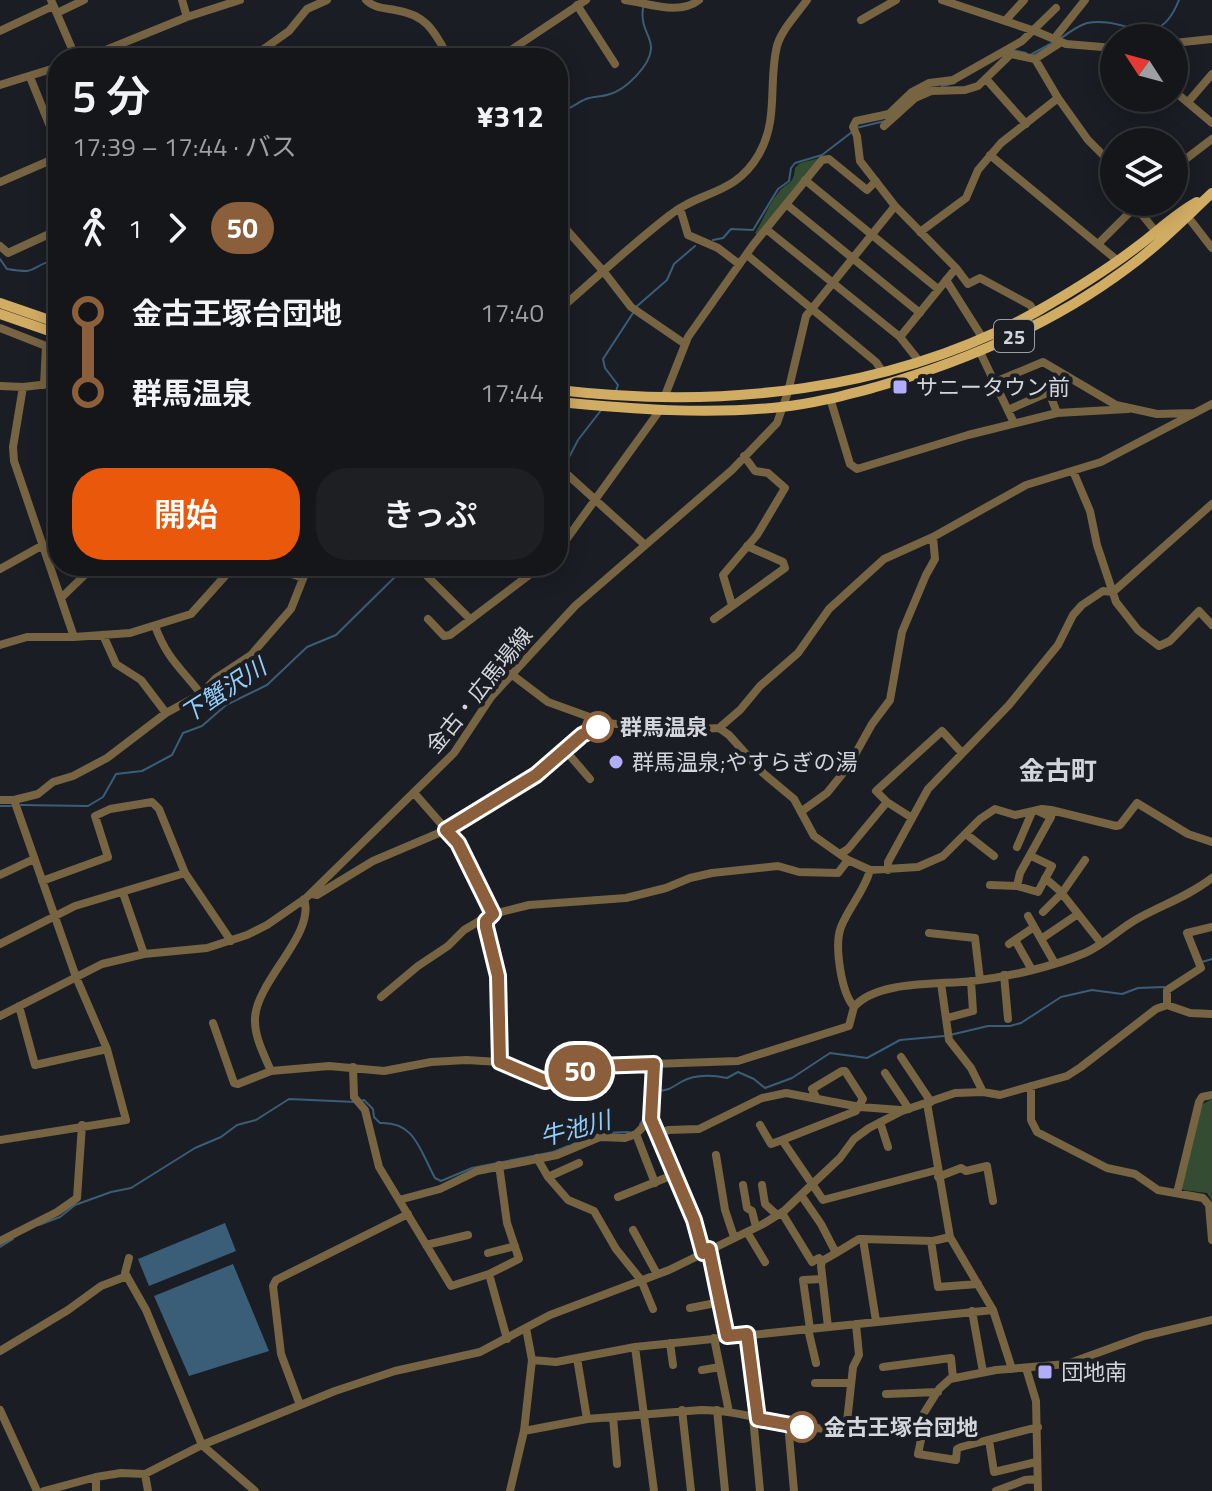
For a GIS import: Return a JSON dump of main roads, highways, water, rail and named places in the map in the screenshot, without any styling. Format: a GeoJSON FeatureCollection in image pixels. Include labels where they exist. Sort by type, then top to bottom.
{"type":"FeatureCollection","features":[{"type":"Feature","properties":{"kind":"main road","name":"25"},"geometry":{"type":"LineString","coordinates":[[568,403],[660,410],[783,407],[921,375],[980,352],[1081,300],[1126,269],[1188,217],[1210,194]]}},
{"type":"Feature","properties":{"kind":"main road","name":"25"},"geometry":{"type":"LineString","coordinates":[[568,391],[664,398],[788,392],[919,361],[982,337],[1035,312],[1118,261],[1183,210],[1210,194]]}},
{"type":"Feature","properties":{"kind":"main road"},"geometry":{"type":"LineString","coordinates":[[0,303],[48,320]]}},
{"type":"Feature","properties":{"kind":"main road"},"geometry":{"type":"LineString","coordinates":[[0,314],[48,331]]}},
{"type":"Feature","properties":{"kind":"water"},"geometry":{"type":"Polygon","coordinates":[[[225,1223],[236,1251],[149,1286],[138,1259],[225,1223]]]}},
{"type":"Feature","properties":{"kind":"water"},"geometry":{"type":"Polygon","coordinates":[[[233,1264],[269,1351],[189,1376],[154,1296],[233,1264]]]}},
{"type":"Feature","properties":{"kind":"waterway","name":"下蟹沢川"},"geometry":{"type":"LineString","coordinates":[[1060,39],[1087,23],[1102,22],[1151,30],[1170,17],[1179,0]]}},
{"type":"Feature","properties":{"kind":"waterway"},"geometry":{"type":"LineString","coordinates":[[568,108],[586,99],[616,92],[642,70],[651,49],[643,21],[643,8]]}},
{"type":"Feature","properties":{"kind":"waterway","name":"下蟹沢川"},"geometry":{"type":"LineString","coordinates":[[1032,54],[1054,42]]}},
{"type":"Feature","properties":{"kind":"waterway","name":"下蟹沢川"},"geometry":{"type":"LineString","coordinates":[[1013,50],[1026,53]]}},
{"type":"Feature","properties":{"kind":"waterway","name":"下蟹沢川"},"geometry":{"type":"LineString","coordinates":[[942,86],[955,83]]}},
{"type":"Feature","properties":{"kind":"waterway","name":"下蟹沢川"},"geometry":{"type":"LineString","coordinates":[[856,128],[885,121]]}},
{"type":"Feature","properties":{"kind":"waterway","name":"下蟹沢川"},"geometry":{"type":"LineString","coordinates":[[713,240],[723,238],[731,229],[753,230],[778,189],[789,181],[795,163],[822,155],[852,132]]}},
{"type":"Feature","properties":{"kind":"waterway","name":"下蟹沢川"},"geometry":{"type":"LineString","coordinates":[[636,307],[667,280],[674,264],[695,246]]}},
{"type":"Feature","properties":{"kind":"waterway"},"geometry":{"type":"LineString","coordinates":[[0,259],[7,269],[22,271],[48,263]]}},
{"type":"Feature","properties":{"kind":"waterway","name":"下蟹沢川"},"geometry":{"type":"LineString","coordinates":[[616,391],[618,385],[605,368],[603,359],[633,313]]}},
{"type":"Feature","properties":{"kind":"waterway","name":"下蟹沢川"},"geometry":{"type":"LineString","coordinates":[[568,459],[578,440],[602,409]]}},
{"type":"Feature","properties":{"kind":"waterway","name":"下蟹沢川"},"geometry":{"type":"LineString","coordinates":[[21,805],[88,806],[103,797],[116,774],[142,771],[172,755],[183,733],[202,726],[226,705],[267,685],[307,647],[336,635],[396,576]]}},
{"type":"Feature","properties":{"kind":"waterway","name":"下蟹沢川"},"geometry":{"type":"LineString","coordinates":[[0,806],[11,806]]}},
{"type":"Feature","properties":{"kind":"waterway","name":"牛池川"},"geometry":{"type":"LineString","coordinates":[[1202,962],[1212,959]]}},
{"type":"Feature","properties":{"kind":"waterway","name":"牛池川"},"geometry":{"type":"LineString","coordinates":[[950,1035],[988,1026],[1021,1023],[1061,997],[1092,990],[1122,994],[1138,988],[1164,987]]}},
{"type":"Feature","properties":{"kind":"waterway","name":"牛池川"},"geometry":{"type":"LineString","coordinates":[[656,1091],[669,1089],[692,1078],[727,1078],[738,1072],[765,1088],[792,1078],[830,1053],[867,1058],[900,1040],[944,1036]]}},
{"type":"Feature","properties":{"kind":"waterway","name":"牛池川"},"geometry":{"type":"LineString","coordinates":[[640,1124],[645,1117],[646,1089],[650,1090]]}},
{"type":"Feature","properties":{"kind":"waterway","name":"牛池川"},"geometry":{"type":"LineString","coordinates":[[39,1225],[60,1217],[75,1205],[131,1188],[195,1148],[221,1137],[237,1125],[256,1120],[289,1099],[355,1102]]}},
{"type":"Feature","properties":{"kind":"waterway","name":"牛池川"},"geometry":{"type":"LineString","coordinates":[[361,1101],[364,1100],[373,1109],[374,1117],[380,1123],[392,1124],[409,1132],[435,1178],[441,1181],[472,1168],[553,1152],[601,1133],[629,1132]]}},
{"type":"Feature","properties":{"kind":"waterway","name":"牛池川"},"geometry":{"type":"LineString","coordinates":[[0,1247],[13,1239]]}},
{"type":"Feature","properties":{"kind":"place","name":"サニータウン前"},"geometry":{"type":"Point","coordinates":[900,387]}},
{"type":"Feature","properties":{"kind":"place","name":"群馬温泉"},"geometry":{"type":"Point","coordinates":[598,727]}},
{"type":"Feature","properties":{"kind":"place","name":"群馬温泉;やすらぎの湯"},"geometry":{"type":"Point","coordinates":[616,762]}},
{"type":"Feature","properties":{"kind":"place","name":"団地南"},"geometry":{"type":"Point","coordinates":[1045,1372]}},
{"type":"Feature","properties":{"kind":"place","name":"金古王塚台団地"},"geometry":{"type":"Point","coordinates":[802,1427]}},
{"type":"Feature","properties":{"kind":"district","name":"金古町"},"geometry":{"type":"Point","coordinates":[1058,770]}}]}
